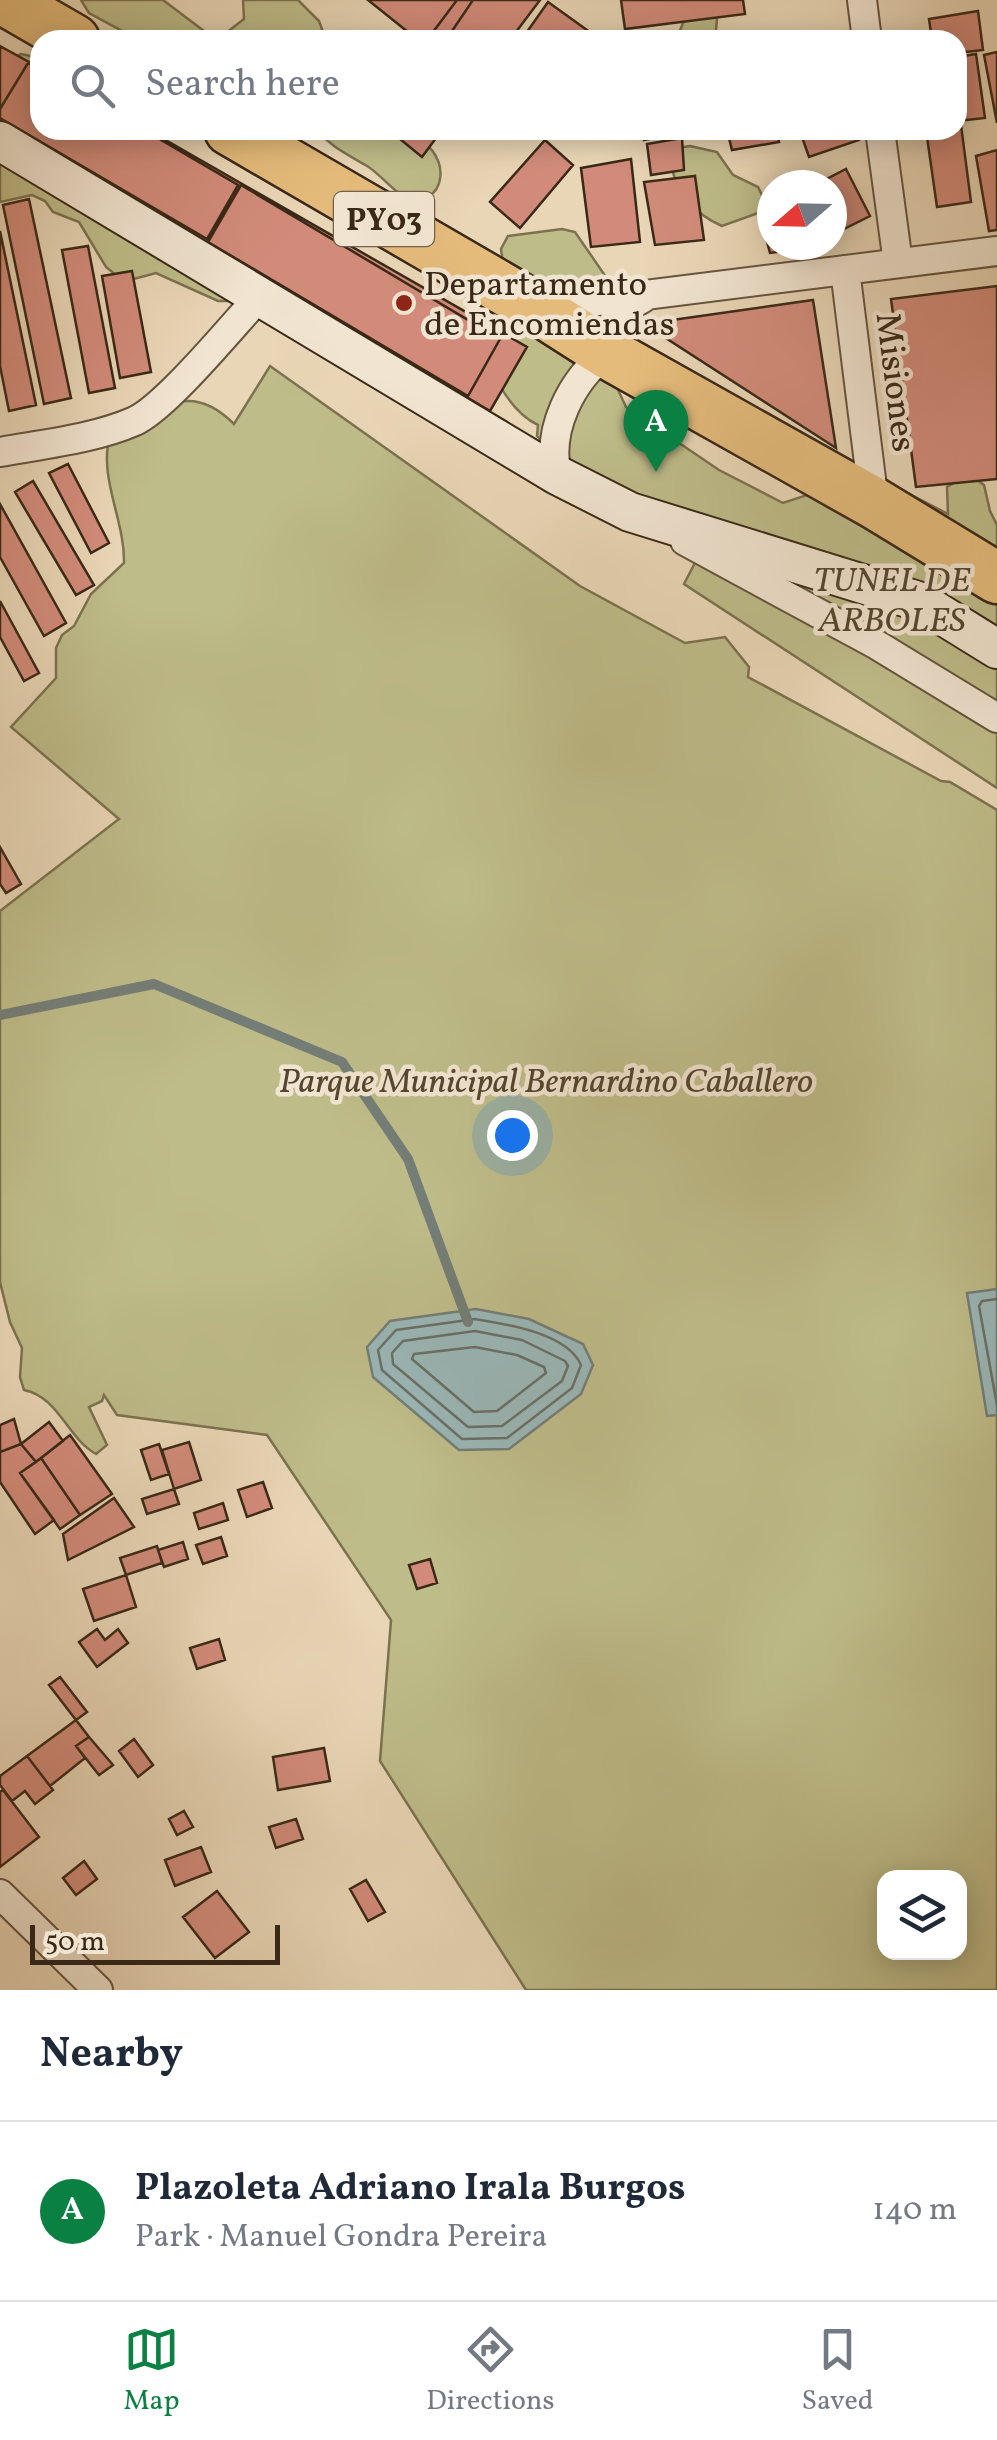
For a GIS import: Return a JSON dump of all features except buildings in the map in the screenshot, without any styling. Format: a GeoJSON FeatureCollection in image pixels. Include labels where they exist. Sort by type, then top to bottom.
{"type":"FeatureCollection","features":[{"type":"Feature","properties":{"kind":"highway"},"geometry":{"type":"LineString","coordinates":[[5,0],[57,30]]}},
{"type":"Feature","properties":{"kind":"highway","name":"PY03"},"geometry":{"type":"LineString","coordinates":[[247,140],[997,578]]}},
{"type":"Feature","properties":{"kind":"street"},"geometry":{"type":"LineString","coordinates":[[862,0],[866,30]]}},
{"type":"Feature","properties":{"kind":"street","name":"Misiones"},"geometry":{"type":"LineString","coordinates":[[881,140],[898,262]]}},
{"type":"Feature","properties":{"kind":"street"},"geometry":{"type":"LineString","coordinates":[[0,142],[557,476],[876,645],[997,718]]}},
{"type":"Feature","properties":{"kind":"street"},"geometry":{"type":"LineString","coordinates":[[538,309],[997,251]]}},
{"type":"Feature","properties":{"kind":"street","name":"Misiones"},"geometry":{"type":"LineString","coordinates":[[845,270],[874,503]]}},
{"type":"Feature","properties":{"kind":"street"},"geometry":{"type":"LineString","coordinates":[[557,476],[553,439],[574,389],[590,366],[607,353],[606,334],[617,314],[652,294]]}},
{"type":"Feature","properties":{"kind":"street"},"geometry":{"type":"LineString","coordinates":[[0,452],[86,435],[146,414],[260,296]]}},
{"type":"Feature","properties":{"kind":"street"},"geometry":{"type":"LineString","coordinates":[[630,512],[921,602],[997,649]]}},
{"type":"Feature","properties":{"kind":"street"},"geometry":{"type":"LineString","coordinates":[[0,1894],[98,1990]]}},
{"type":"Feature","properties":{"kind":"green space"},"geometry":{"type":"Polygon","coordinates":[[[81,0],[163,0],[203,30],[120,30],[89,13],[81,0]]]}},
{"type":"Feature","properties":{"kind":"green space"},"geometry":{"type":"Polygon","coordinates":[[[243,0],[298,0],[319,21],[322,30],[230,30],[244,19],[243,0]]]}},
{"type":"Feature","properties":{"kind":"green space"},"geometry":{"type":"Polygon","coordinates":[[[710,8],[717,19],[716,30],[680,30],[685,18],[710,8]]]}},
{"type":"Feature","properties":{"kind":"green space"},"geometry":{"type":"Polygon","coordinates":[[[21,54],[30,56],[30,140],[57,140],[158,199],[177,237],[208,250],[242,257],[257,273],[231,301],[218,301],[156,273],[130,280],[106,267],[79,222],[53,212],[45,201],[32,195],[0,202],[0,64],[21,54]]]}},
{"type":"Feature","properties":{"kind":"green space"},"geometry":{"type":"Polygon","coordinates":[[[328,140],[421,140],[433,152],[440,178],[428,196],[417,199],[402,195],[372,169],[328,140]]]}},
{"type":"Feature","properties":{"kind":"green space"},"geometry":{"type":"Polygon","coordinates":[[[690,146],[717,152],[733,175],[757,187],[757,213],[722,226],[703,215],[676,182],[670,160],[677,148],[690,146]]]}},
{"type":"Feature","properties":{"kind":"green space"},"geometry":{"type":"Polygon","coordinates":[[[562,229],[575,232],[606,277],[611,291],[606,316],[594,322],[503,263],[501,249],[508,236],[562,229]]]}},
{"type":"Feature","properties":{"kind":"green space","name":"TUNEL DE ARBOLES"},"geometry":{"type":"Polygon","coordinates":[[[520,318],[614,381],[626,407],[719,470],[783,503],[871,474],[948,514],[947,487],[973,477],[984,485],[997,525],[997,788],[684,584],[713,528],[594,479],[553,452],[537,436],[538,425],[517,409],[500,385],[480,332],[520,318]]]}},
{"type":"Feature","properties":{"kind":"green space","name":"Parque Municipal Bernardino Caballero"},"geometry":{"type":"Polygon","coordinates":[[[270,366],[580,586],[685,643],[725,637],[749,667],[748,677],[997,810],[997,1990],[526,1990],[380,1761],[391,1620],[267,1435],[117,1415],[104,1395],[102,1401],[89,1407],[107,1445],[96,1454],[46,1401],[24,1390],[20,1377],[22,1348],[10,1322],[0,1282],[0,911],[119,819],[11,727],[56,678],[56,648],[62,635],[74,626],[91,594],[124,563],[107,467],[110,436],[173,403],[202,403],[234,424],[270,366]]]}},
{"type":"Feature","properties":{"kind":"water"},"geometry":{"type":"Polygon","coordinates":[[[997,1289],[997,1415],[987,1416],[967,1293],[997,1289]]]}},
{"type":"Feature","properties":{"kind":"water"},"geometry":{"type":"Polygon","coordinates":[[[476,1309],[529,1319],[583,1344],[593,1365],[581,1394],[509,1449],[459,1450],[373,1377],[367,1347],[390,1321],[476,1309]]]}},
{"type":"Feature","properties":{"kind":"waterway"},"geometry":{"type":"LineString","coordinates":[[0,1015],[154,984],[342,1062],[408,1159],[468,1322]]}},
{"type":"Feature","properties":{"kind":"place","name":"Departamento de Encomiendas"},"geometry":{"type":"Point","coordinates":[404,303]}},
{"type":"Feature","properties":{"kind":"place","name":"Plazoleta Adriano Irala Burgos"},"geometry":{"type":"Point","coordinates":[656,472]}}]}
